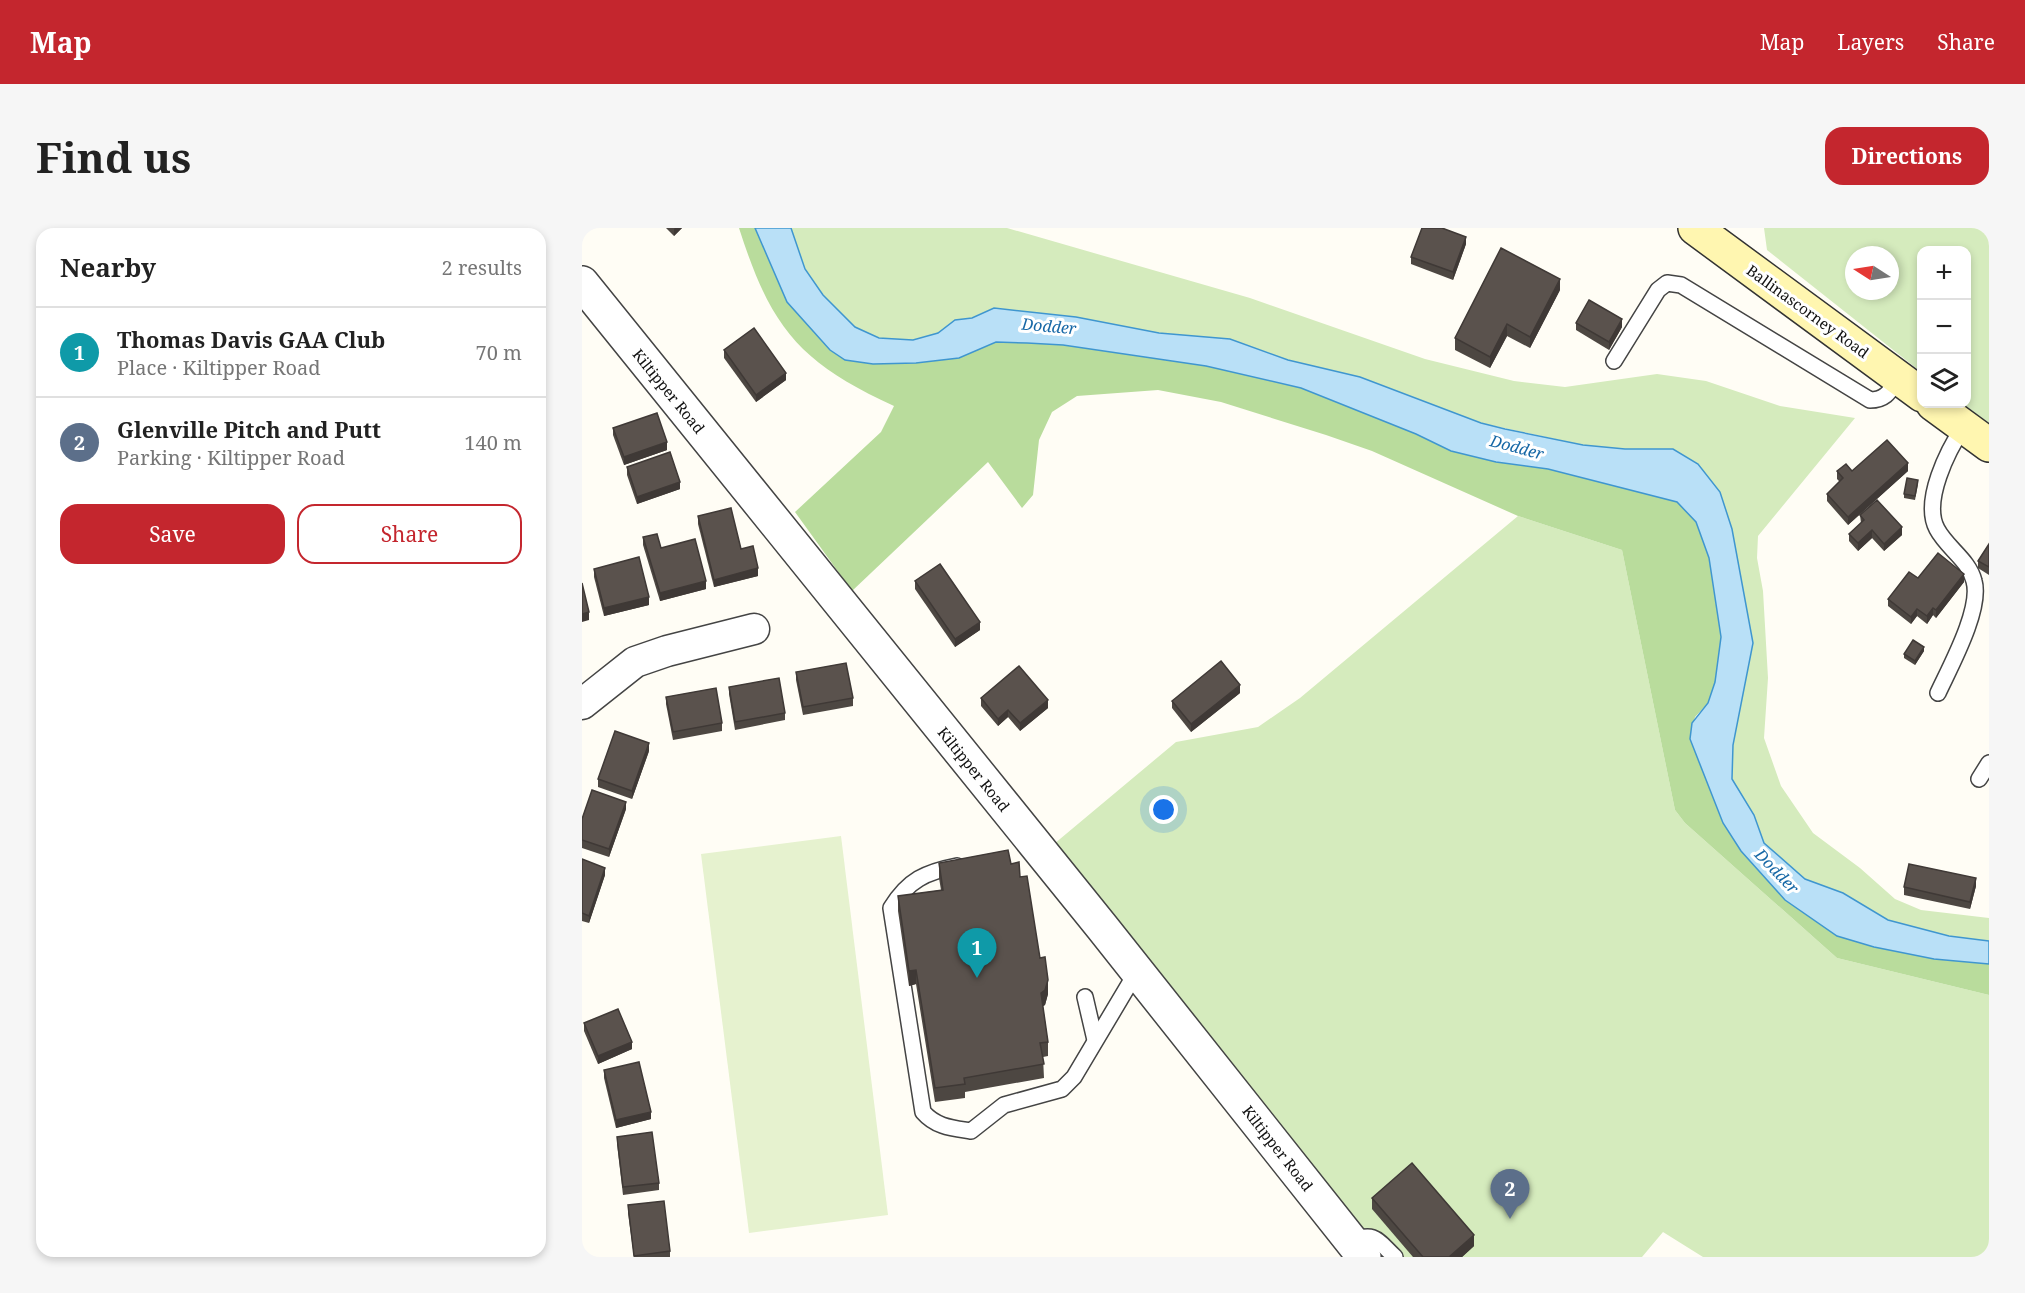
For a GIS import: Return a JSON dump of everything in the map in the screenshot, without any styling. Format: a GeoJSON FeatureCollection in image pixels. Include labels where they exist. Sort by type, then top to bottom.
{"type":"FeatureCollection","features":[{"type":"Feature","properties":{"kind":"main road","name":"Ballinascorney Road"},"geometry":{"type":"LineString","coordinates":[[1695,228],[1910,387]]}},
{"type":"Feature","properties":{"kind":"main road"},"geometry":{"type":"LineString","coordinates":[[1938,408],[1976,436]]}},
{"type":"Feature","properties":{"kind":"street","name":"Kiltipper Road"},"geometry":{"type":"LineString","coordinates":[[582,283],[1137,971],[1358,1249]]}},
{"type":"Feature","properties":{"kind":"street"},"geometry":{"type":"LineString","coordinates":[[582,704],[635,662],[667,651],[754,629]]}},
{"type":"Feature","properties":{"kind":"lane"},"geometry":{"type":"LineString","coordinates":[[1614,361],[1658,290],[1667,283],[1681,285],[1870,400],[1880,400],[1887,395],[1910,387]]}},
{"type":"Feature","properties":{"kind":"lane"},"geometry":{"type":"LineString","coordinates":[[1938,693],[1968,626],[1973,607],[1975,582],[1966,565],[1936,528],[1933,511],[1939,473],[1952,443],[1976,436]]}},
{"type":"Feature","properties":{"kind":"lane"},"geometry":{"type":"LineString","coordinates":[[1979,779],[1989,764]]}},
{"type":"Feature","properties":{"kind":"lane"},"geometry":{"type":"LineString","coordinates":[[961,865],[931,872],[902,889],[891,908],[923,1112],[932,1121],[948,1128],[971,1131],[1004,1105],[1062,1089],[1074,1077],[1137,971]]}},
{"type":"Feature","properties":{"kind":"lane"},"geometry":{"type":"LineString","coordinates":[[1085,997],[1095,1040]]}},
{"type":"Feature","properties":{"kind":"lane"},"geometry":{"type":"LineString","coordinates":[[1358,1249],[1365,1235],[1371,1236],[1395,1257]]}},
{"type":"Feature","properties":{"kind":"green space"},"geometry":{"type":"Polygon","coordinates":[[[739,228],[755,228],[787,302],[830,350],[845,360],[873,364],[916,363],[959,358],[996,342],[1063,345],[1206,366],[1301,388],[1416,434],[1451,451],[1496,462],[1548,469],[1677,502],[1696,522],[1709,558],[1721,637],[1715,682],[1708,703],[1695,717],[1690,739],[1723,823],[1741,851],[1785,900],[1874,947],[1934,959],[1989,964],[1989,995],[1837,958],[1685,823],[1675,810],[1622,550],[1518,516],[1372,451],[1221,402],[1158,390],[1077,396],[1052,412],[1039,440],[1033,495],[1022,508],[988,462],[852,591],[795,512],[881,432],[894,406],[834,374],[793,338],[777,317],[763,292],[739,228]]]}},
{"type":"Feature","properties":{"kind":"green space"},"geometry":{"type":"Polygon","coordinates":[[[791,228],[1007,228],[1250,298],[1425,359],[1514,381],[1565,387],[1657,374],[1706,381],[1780,406],[1855,418],[1758,536],[1757,558],[1763,591],[1768,678],[1764,738],[1781,786],[1813,833],[1860,868],[1895,899],[1921,910],[1989,918],[1989,941],[1949,936],[1888,920],[1843,893],[1805,879],[1764,843],[1754,815],[1732,779],[1733,745],[1753,643],[1732,529],[1720,492],[1698,464],[1673,449],[1625,449],[1583,445],[1481,423],[1360,377],[1288,360],[1230,339],[1159,333],[994,308],[972,318],[955,320],[938,333],[912,340],[879,338],[855,327],[823,295],[805,269],[791,228]]]}},
{"type":"Feature","properties":{"kind":"green space"},"geometry":{"type":"Polygon","coordinates":[[[1764,228],[1989,228],[1989,424],[1967,408],[1971,408],[1971,246],[1917,246],[1917,369],[1767,250],[1764,228]]]}},
{"type":"Feature","properties":{"kind":"green space"},"geometry":{"type":"Polygon","coordinates":[[[1518,516],[1622,550],[1675,810],[1685,823],[1837,958],[1989,995],[1989,1254],[1983,1257],[1703,1257],[1663,1232],[1642,1257],[1382,1257],[1054,844],[1176,742],[1258,727],[1300,698],[1518,516]]]}},
{"type":"Feature","properties":{"kind":"green space"},"geometry":{"type":"Polygon","coordinates":[[[841,836],[888,1215],[749,1233],[701,854],[841,836]]]}},
{"type":"Feature","properties":{"kind":"water","name":"Dodder"},"geometry":{"type":"Polygon","coordinates":[[[755,228],[791,228],[805,269],[823,295],[855,327],[879,338],[913,340],[938,333],[955,320],[972,318],[994,308],[1076,317],[1159,333],[1230,339],[1288,360],[1360,377],[1481,423],[1505,429],[1583,445],[1625,449],[1673,449],[1698,464],[1720,492],[1732,529],[1753,643],[1733,745],[1732,779],[1754,815],[1764,843],[1805,879],[1843,893],[1888,920],[1949,936],[1989,941],[1989,964],[1934,959],[1874,947],[1837,936],[1785,900],[1741,851],[1723,823],[1690,739],[1692,723],[1708,703],[1715,682],[1721,637],[1709,558],[1696,522],[1677,502],[1548,469],[1496,462],[1451,451],[1416,434],[1301,388],[1206,366],[1063,345],[996,342],[959,358],[916,363],[873,364],[845,360],[830,350],[787,302],[755,228]]]}},
{"type":"Feature","properties":{"kind":"building"},"geometry":{"type":"Polygon","coordinates":[[[1422,228],[1442,228],[1466,237],[1453,272],[1411,257],[1422,228]]]}},
{"type":"Feature","properties":{"kind":"building"},"geometry":{"type":"Polygon","coordinates":[[[1501,248],[1560,279],[1530,337],[1507,324],[1490,357],[1455,338],[1501,248]]]}},
{"type":"Feature","properties":{"kind":"building"},"geometry":{"type":"Polygon","coordinates":[[[1589,300],[1622,319],[1609,342],[1576,323],[1589,300]]]}},
{"type":"Feature","properties":{"kind":"building"},"geometry":{"type":"Polygon","coordinates":[[[754,328],[786,373],[756,395],[724,350],[754,328]]]}},
{"type":"Feature","properties":{"kind":"building"},"geometry":{"type":"Polygon","coordinates":[[[657,413],[667,442],[624,457],[613,428],[657,413]]]}},
{"type":"Feature","properties":{"kind":"building"},"geometry":{"type":"Polygon","coordinates":[[[1887,440],[1908,463],[1848,517],[1827,494],[1843,478],[1837,471],[1846,464],[1852,471],[1887,440]]]}},
{"type":"Feature","properties":{"kind":"building"},"geometry":{"type":"Polygon","coordinates":[[[670,452],[680,482],[637,497],[627,467],[670,452]]]}},
{"type":"Feature","properties":{"kind":"building"},"geometry":{"type":"Polygon","coordinates":[[[1907,478],[1918,480],[1915,496],[1904,494],[1907,478]]]}},
{"type":"Feature","properties":{"kind":"building"},"geometry":{"type":"Polygon","coordinates":[[[1877,500],[1902,527],[1884,544],[1872,530],[1858,543],[1849,534],[1864,520],[1860,515],[1877,500]]]}},
{"type":"Feature","properties":{"kind":"building"},"geometry":{"type":"Polygon","coordinates":[[[731,508],[741,549],[753,546],[758,568],[714,580],[698,516],[731,508]]]}},
{"type":"Feature","properties":{"kind":"building"},"geometry":{"type":"Polygon","coordinates":[[[657,534],[661,548],[695,539],[706,581],[660,593],[643,537],[657,534]]]}},
{"type":"Feature","properties":{"kind":"building"},"geometry":{"type":"Polygon","coordinates":[[[1989,544],[1989,567],[1978,561],[1989,544]]]}},
{"type":"Feature","properties":{"kind":"building"},"geometry":{"type":"Polygon","coordinates":[[[1938,553],[1964,574],[1936,610],[1933,608],[1927,616],[1917,609],[1911,617],[1888,599],[1909,572],[1918,578],[1938,553]]]}},
{"type":"Feature","properties":{"kind":"building"},"geometry":{"type":"Polygon","coordinates":[[[639,557],[649,597],[604,608],[594,569],[639,557]]]}},
{"type":"Feature","properties":{"kind":"building"},"geometry":{"type":"Polygon","coordinates":[[[940,564],[980,622],[955,639],[915,581],[940,564]]]}},
{"type":"Feature","properties":{"kind":"building"},"geometry":{"type":"Polygon","coordinates":[[[582,583],[589,612],[582,614],[582,583]]]}},
{"type":"Feature","properties":{"kind":"building"},"geometry":{"type":"Polygon","coordinates":[[[1913,640],[1924,647],[1915,661],[1904,654],[1913,640]]]}},
{"type":"Feature","properties":{"kind":"building"},"geometry":{"type":"Polygon","coordinates":[[[1221,661],[1240,685],[1191,724],[1172,701],[1221,661]]]}},
{"type":"Feature","properties":{"kind":"building"},"geometry":{"type":"Polygon","coordinates":[[[846,663],[853,698],[803,707],[796,672],[846,663]]]}},
{"type":"Feature","properties":{"kind":"building"},"geometry":{"type":"Polygon","coordinates":[[[1019,666],[1048,700],[1020,723],[1008,710],[998,719],[981,698],[1019,666]]]}},
{"type":"Feature","properties":{"kind":"building"},"geometry":{"type":"Polygon","coordinates":[[[779,678],[785,713],[735,722],[729,687],[779,678]]]}},
{"type":"Feature","properties":{"kind":"building"},"geometry":{"type":"Polygon","coordinates":[[[716,688],[722,723],[673,732],[666,697],[716,688]]]}},
{"type":"Feature","properties":{"kind":"building"},"geometry":{"type":"Polygon","coordinates":[[[615,731],[649,743],[632,791],[598,779],[615,731]]]}},
{"type":"Feature","properties":{"kind":"building"},"geometry":{"type":"Polygon","coordinates":[[[592,790],[626,802],[609,849],[582,840],[582,819],[592,790]]]}},
{"type":"Feature","properties":{"kind":"building"},"geometry":{"type":"Polygon","coordinates":[[[1008,850],[1011,864],[1019,862],[1020,877],[1027,876],[1040,958],[1045,957],[1048,980],[1045,990],[1041,993],[1048,1042],[1040,1043],[1044,1064],[964,1078],[965,1084],[935,1088],[916,970],[909,971],[898,896],[943,890],[939,863],[1008,850]]]}},
{"type":"Feature","properties":{"kind":"building"},"geometry":{"type":"Polygon","coordinates":[[[582,859],[605,868],[589,916],[582,913],[582,859]]]}},
{"type":"Feature","properties":{"kind":"building"},"geometry":{"type":"Polygon","coordinates":[[[1909,864],[1976,878],[1970,902],[1904,887],[1909,864]]]}},
{"type":"Feature","properties":{"kind":"building"},"geometry":{"type":"Polygon","coordinates":[[[618,1009],[632,1042],[598,1056],[584,1023],[618,1009]]]}},
{"type":"Feature","properties":{"kind":"building"},"geometry":{"type":"Polygon","coordinates":[[[639,1062],[651,1112],[616,1120],[604,1070],[639,1062]]]}},
{"type":"Feature","properties":{"kind":"building"},"geometry":{"type":"Polygon","coordinates":[[[652,1132],[659,1183],[623,1187],[617,1137],[652,1132]]]}},
{"type":"Feature","properties":{"kind":"building"},"geometry":{"type":"Polygon","coordinates":[[[1412,1163],[1474,1235],[1449,1257],[1423,1257],[1372,1198],[1412,1163]]]}},
{"type":"Feature","properties":{"kind":"building"},"geometry":{"type":"Polygon","coordinates":[[[664,1201],[670,1251],[634,1256],[628,1205],[664,1201]]]}},
{"type":"Feature","properties":{"kind":"place","name":"Thomas Davis GAA Club"},"geometry":{"type":"Point","coordinates":[977,978]}},
{"type":"Feature","properties":{"kind":"place","name":"Glenville Pitch and Putt"},"geometry":{"type":"Point","coordinates":[1510,1219]}}]}
